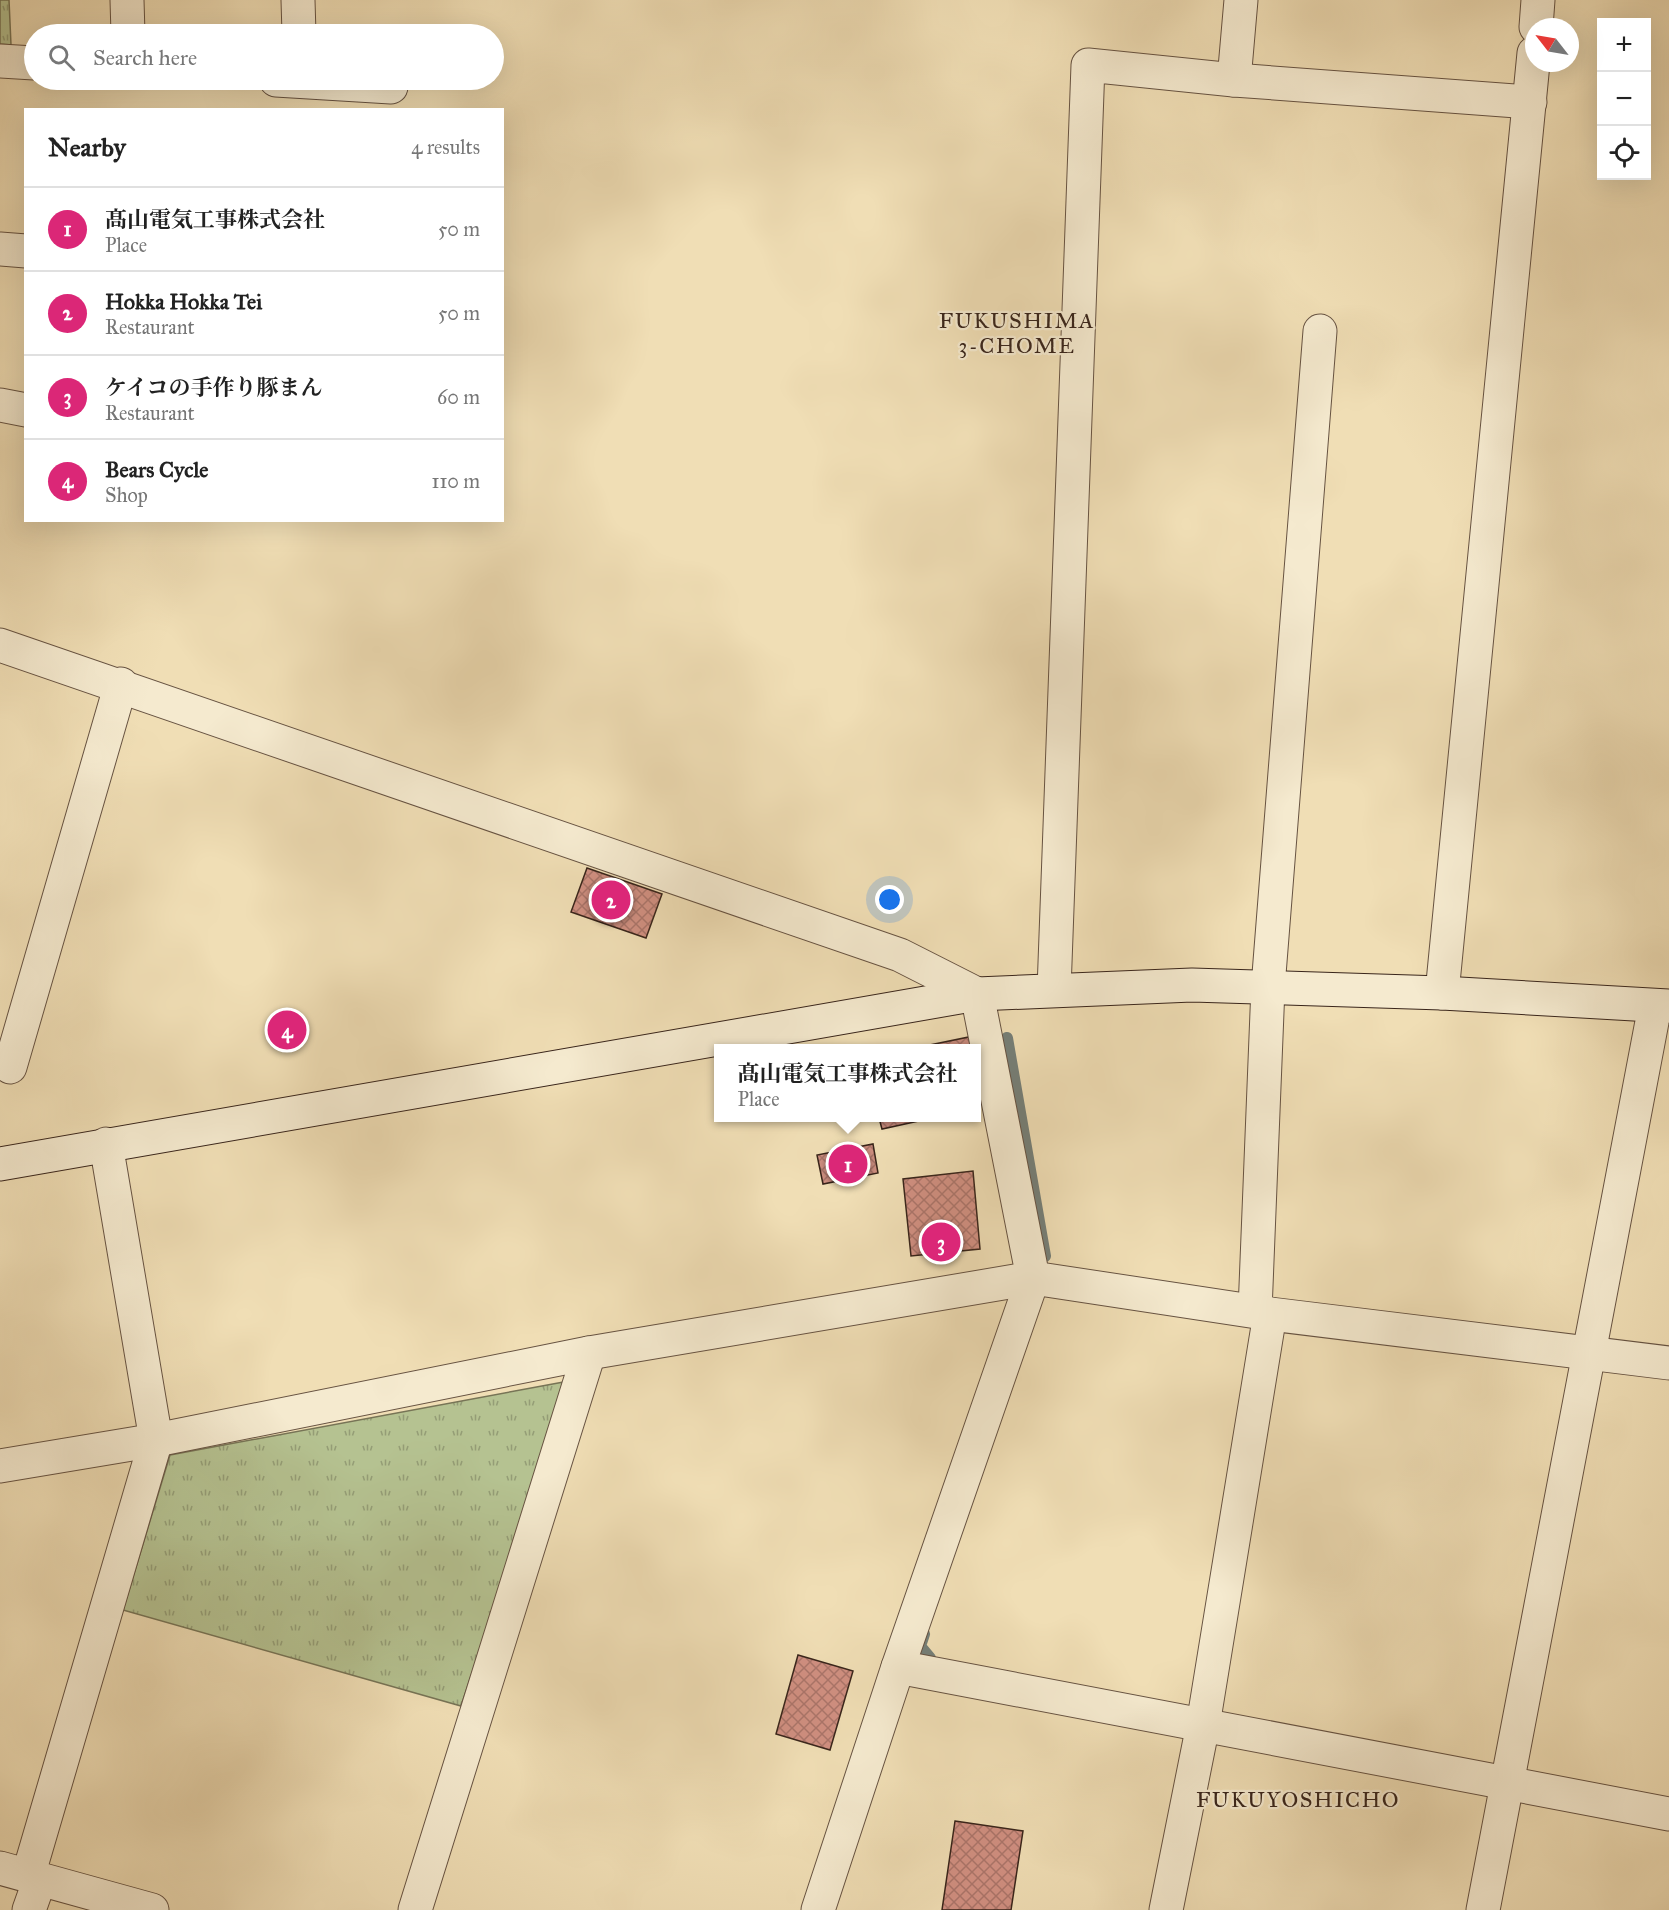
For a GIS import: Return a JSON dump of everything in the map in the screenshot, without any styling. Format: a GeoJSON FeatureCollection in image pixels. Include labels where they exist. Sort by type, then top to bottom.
{"type":"FeatureCollection","features":[{"type":"Feature","properties":{"kind":"street"},"geometry":{"type":"LineString","coordinates":[[127,0],[128,24]]}},
{"type":"Feature","properties":{"kind":"street"},"geometry":{"type":"LineString","coordinates":[[298,0],[299,24]]}},
{"type":"Feature","properties":{"kind":"street"},"geometry":{"type":"LineString","coordinates":[[1234,80],[1240,0]]}},
{"type":"Feature","properties":{"kind":"street"},"geometry":{"type":"LineString","coordinates":[[1537,18],[1538,0]]}},
{"type":"Feature","properties":{"kind":"street"},"geometry":{"type":"LineString","coordinates":[[0,61],[24,62]]}},
{"type":"Feature","properties":{"kind":"street"},"geometry":{"type":"LineString","coordinates":[[1054,990],[1088,65],[1234,80],[1530,102]]}},
{"type":"Feature","properties":{"kind":"street"},"geometry":{"type":"LineString","coordinates":[[1442,993],[1532,72]]}},
{"type":"Feature","properties":{"kind":"street"},"geometry":{"type":"LineString","coordinates":[[0,249],[24,252]]}},
{"type":"Feature","properties":{"kind":"street"},"geometry":{"type":"LineString","coordinates":[[1166,1910],[1203,1725],[1262,1312],[1268,987],[1320,331]]}},
{"type":"Feature","properties":{"kind":"street"},"geometry":{"type":"LineString","coordinates":[[0,405],[24,410]]}},
{"type":"Feature","properties":{"kind":"street"},"geometry":{"type":"LineString","coordinates":[[0,645],[121,684],[900,955],[977,994]]}},
{"type":"Feature","properties":{"kind":"street"},"geometry":{"type":"LineString","coordinates":[[10,1066],[121,684]]}},
{"type":"Feature","properties":{"kind":"street"},"geometry":{"type":"LineString","coordinates":[[0,1164],[977,994],[1192,985],[1442,993],[1662,1006],[1589,1352],[1483,1910]]}},
{"type":"Feature","properties":{"kind":"street"},"geometry":{"type":"LineString","coordinates":[[818,1910],[898,1667],[1033,1278],[977,994]]}},
{"type":"Feature","properties":{"kind":"street"},"geometry":{"type":"LineString","coordinates":[[29,1910],[22,1875],[156,1440],[106,1144]]}},
{"type":"Feature","properties":{"kind":"street"},"geometry":{"type":"LineString","coordinates":[[0,1466],[156,1440],[589,1353],[1033,1278],[1262,1312],[1669,1363]]}},
{"type":"Feature","properties":{"kind":"street"},"geometry":{"type":"LineString","coordinates":[[416,1910],[589,1353]]}},
{"type":"Feature","properties":{"kind":"street"},"geometry":{"type":"LineString","coordinates":[[898,1667],[1669,1814]]}},
{"type":"Feature","properties":{"kind":"street"},"geometry":{"type":"LineString","coordinates":[[22,1875],[152,1910]]}},
{"type":"Feature","properties":{"kind":"green space"},"geometry":{"type":"Polygon","coordinates":[[[0,0],[9,0],[11,45],[0,44],[0,0]]]}},
{"type":"Feature","properties":{"kind":"green space"},"geometry":{"type":"Polygon","coordinates":[[[569,1381],[461,1706],[123,1610],[170,1455],[569,1381]]]}},
{"type":"Feature","properties":{"kind":"building"},"geometry":{"type":"Polygon","coordinates":[[[587,868],[662,894],[646,938],[571,912],[587,868]]]}},
{"type":"Feature","properties":{"kind":"building"},"geometry":{"type":"Polygon","coordinates":[[[969,1037],[971,1044],[935,1044],[969,1037]]]}},
{"type":"Feature","properties":{"kind":"building"},"geometry":{"type":"Polygon","coordinates":[[[880,1122],[914,1122],[882,1129],[880,1122]]]}},
{"type":"Feature","properties":{"kind":"building"},"geometry":{"type":"Polygon","coordinates":[[[873,1144],[878,1173],[823,1184],[817,1155],[873,1144]]]}},
{"type":"Feature","properties":{"kind":"building"},"geometry":{"type":"Polygon","coordinates":[[[973,1171],[980,1249],[911,1256],[903,1179],[973,1171]]]}},
{"type":"Feature","properties":{"kind":"building"},"geometry":{"type":"Polygon","coordinates":[[[798,1655],[853,1671],[830,1750],[776,1734],[798,1655]]]}},
{"type":"Feature","properties":{"kind":"building"},"geometry":{"type":"Polygon","coordinates":[[[955,1821],[1023,1831],[1011,1910],[942,1910],[955,1821]]]}},
{"type":"Feature","properties":{"kind":"waterway"},"geometry":{"type":"LineString","coordinates":[[1007,1038],[1045,1256]]}},
{"type":"Feature","properties":{"kind":"waterway"},"geometry":{"type":"LineString","coordinates":[[924,1634],[920,1646],[930,1658]]}},
{"type":"Feature","properties":{"kind":"place","name":"Hokka Hokka Tei"},"geometry":{"type":"Point","coordinates":[611,900]}},
{"type":"Feature","properties":{"kind":"place","name":"Bears Cycle"},"geometry":{"type":"Point","coordinates":[287,1030]}},
{"type":"Feature","properties":{"kind":"place","name":"髙山電気工事株式会社"},"geometry":{"type":"Point","coordinates":[848,1164]}},
{"type":"Feature","properties":{"kind":"place","name":"ケイコの手作り豚まん"},"geometry":{"type":"Point","coordinates":[941,1242]}},
{"type":"Feature","properties":{"kind":"district","name":"FUKUSHIMA 3-CHOME"},"geometry":{"type":"Point","coordinates":[1017,332]}},
{"type":"Feature","properties":{"kind":"district","name":"FUKUYOSHICHO"},"geometry":{"type":"Point","coordinates":[1298,1799]}}]}
